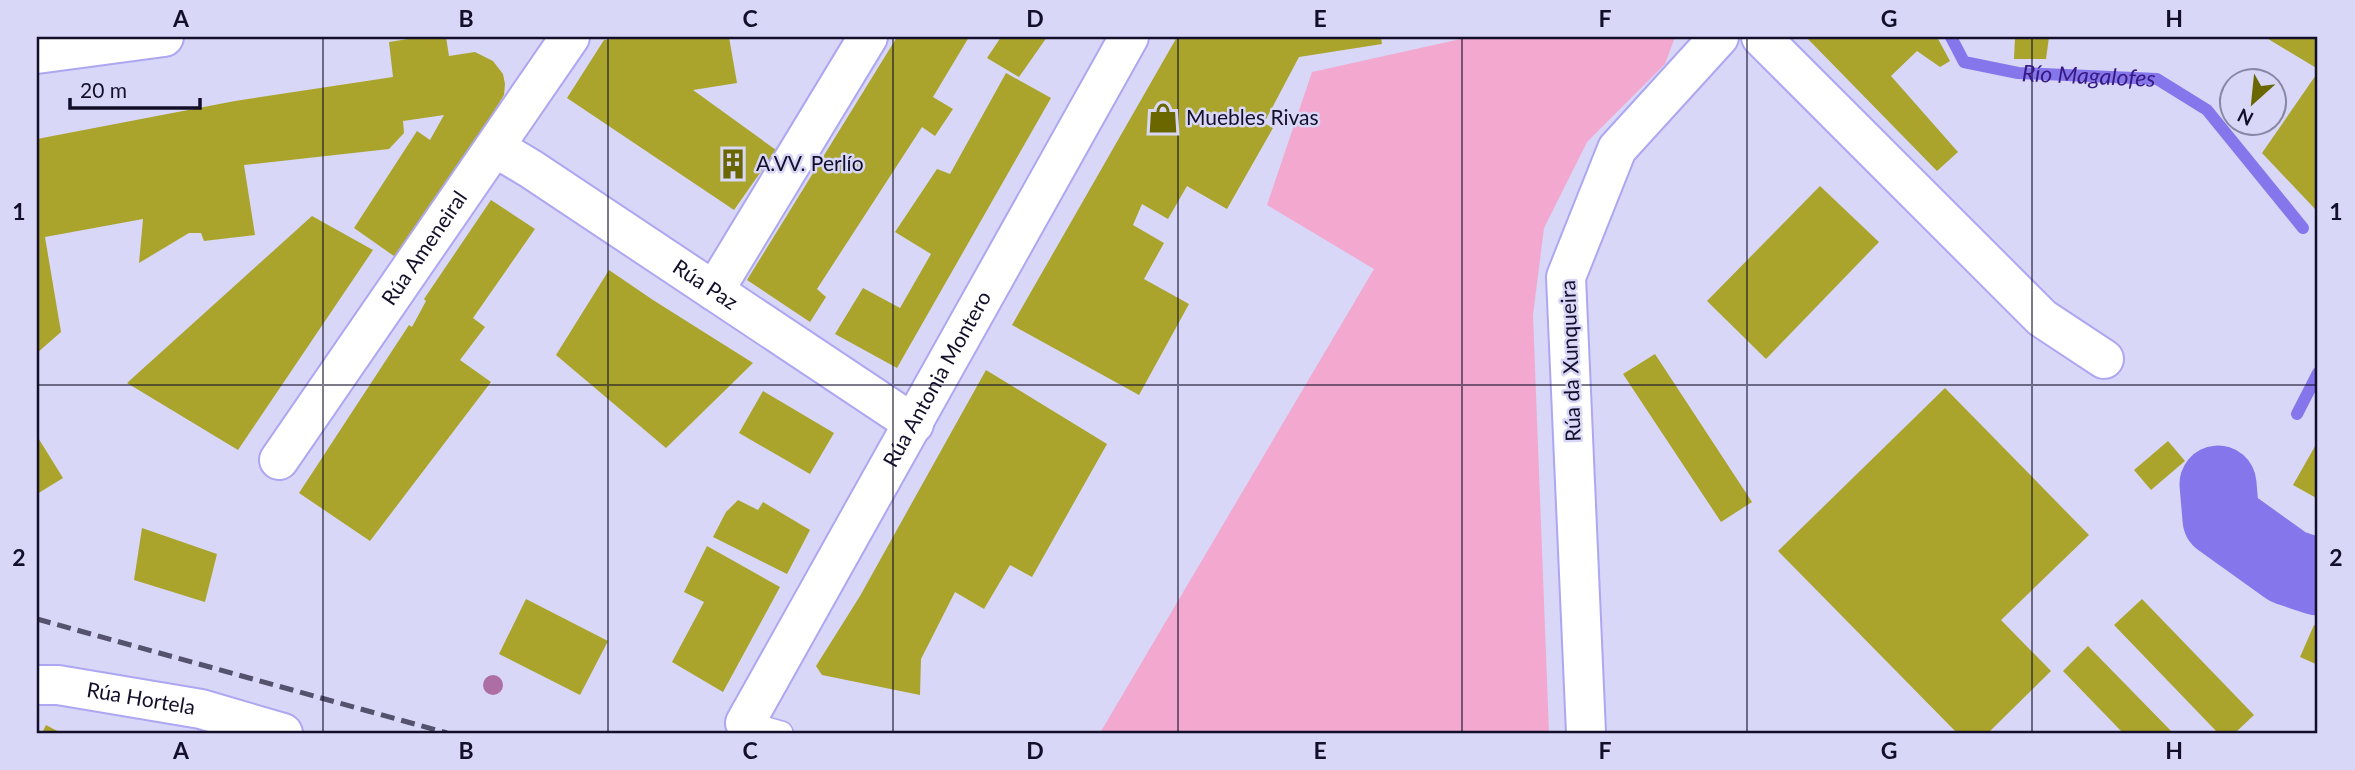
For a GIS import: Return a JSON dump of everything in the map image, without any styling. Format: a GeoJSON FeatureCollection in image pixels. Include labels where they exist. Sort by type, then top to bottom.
{"type":"FeatureCollection","features":[{"type":"Feature","properties":{"kind":"street"},"geometry":{"type":"LineString","coordinates":[[37,54],[164,37]]}},
{"type":"Feature","properties":{"kind":"street","name":"Rúa Ameneiral"},"geometry":{"type":"LineString","coordinates":[[279,460],[570,37]]}},
{"type":"Feature","properties":{"kind":"street"},"geometry":{"type":"LineString","coordinates":[[715,291],[868,37]]}},
{"type":"Feature","properties":{"kind":"street","name":"Rúa Antonia Montero"},"geometry":{"type":"LineString","coordinates":[[745,723],[1129,37]]}},
{"type":"Feature","properties":{"kind":"street","name":"Rúa da Xunqueira"},"geometry":{"type":"LineString","coordinates":[[1586,733],[1566,277],[1617,149],[1718,37]]}},
{"type":"Feature","properties":{"kind":"street"},"geometry":{"type":"LineString","coordinates":[[1760,37],[2042,318],[2104,359]]}},
{"type":"Feature","properties":{"kind":"street","name":"Rúa Paz"},"geometry":{"type":"LineString","coordinates":[[496,148],[914,424]]}},
{"type":"Feature","properties":{"kind":"street","name":"Rúa Hortela"},"geometry":{"type":"LineString","coordinates":[[37,685],[58,685],[201,709],[283,733]]}},
{"type":"Feature","properties":{"kind":"lane"},"geometry":{"type":"LineString","coordinates":[[745,723],[781,733]]}},
{"type":"Feature","properties":{"kind":"shaded area"},"geometry":{"type":"Polygon","coordinates":[[[1470,37],[1675,37],[1665,64],[1587,142],[1544,228],[1533,315],[1549,733],[1100,733],[1374,269],[1267,205],[1312,72],[1470,37]]]}},
{"type":"Feature","properties":{"kind":"building"},"geometry":{"type":"Polygon","coordinates":[[[421,37],[446,37],[449,56],[475,52],[493,61],[503,74],[505,84],[504,95],[401,261],[354,228],[417,131],[430,140],[444,115],[403,121],[404,133],[389,149],[244,165],[255,235],[204,241],[201,233],[189,233],[139,263],[143,219],[45,237],[61,332],[37,353],[37,139],[235,101],[393,77],[389,42],[421,37]]]}},
{"type":"Feature","properties":{"kind":"building"},"geometry":{"type":"Polygon","coordinates":[[[625,37],[729,37],[737,83],[693,90],[776,150],[734,210],[567,98],[604,40],[625,37]]]}},
{"type":"Feature","properties":{"kind":"building"},"geometry":{"type":"Polygon","coordinates":[[[897,37],[969,37],[933,97],[953,109],[935,136],[922,127],[817,289],[826,297],[810,322],[747,280],[897,37]]]}},
{"type":"Feature","properties":{"kind":"building"},"geometry":{"type":"Polygon","coordinates":[[[1001,37],[1047,37],[1019,77],[987,58],[1001,37]]]}},
{"type":"Feature","properties":{"kind":"building"},"geometry":{"type":"Polygon","coordinates":[[[1177,37],[1381,37],[1382,44],[1299,57],[1264,123],[1273,128],[1227,209],[1187,186],[1168,219],[1142,204],[1133,225],[1164,243],[1144,279],[1189,304],[1139,395],[1012,325],[1177,37]]]}},
{"type":"Feature","properties":{"kind":"building"},"geometry":{"type":"Polygon","coordinates":[[[1806,37],[1937,37],[1950,61],[1940,67],[1917,51],[1891,76],[1958,152],[1937,171],[1806,37]]]}},
{"type":"Feature","properties":{"kind":"building"},"geometry":{"type":"Polygon","coordinates":[[[2015,37],[2049,37],[2046,59],[2014,59],[2015,37]]]}},
{"type":"Feature","properties":{"kind":"building"},"geometry":{"type":"Polygon","coordinates":[[[2265,37],[2318,37],[2318,69],[2265,37]]]}},
{"type":"Feature","properties":{"kind":"building"},"geometry":{"type":"Polygon","coordinates":[[[2318,72],[2318,204],[2315,209],[2262,153],[2274,136],[2288,136],[2288,115],[2318,72]]]}},
{"type":"Feature","properties":{"kind":"building"},"geometry":{"type":"Polygon","coordinates":[[[1006,73],[1051,98],[897,368],[835,334],[863,288],[900,308],[931,254],[895,232],[937,169],[950,174],[1006,73]]]}},
{"type":"Feature","properties":{"kind":"building"},"geometry":{"type":"Polygon","coordinates":[[[1820,186],[1879,242],[1766,359],[1707,301],[1820,186]]]}},
{"type":"Feature","properties":{"kind":"building"},"geometry":{"type":"Polygon","coordinates":[[[491,200],[535,229],[473,318],[485,327],[460,360],[491,382],[370,541],[299,493],[409,325],[412,327],[426,301],[424,299],[491,200]]]}},
{"type":"Feature","properties":{"kind":"building"},"geometry":{"type":"Polygon","coordinates":[[[312,216],[373,250],[238,450],[127,383],[312,216]]]}},
{"type":"Feature","properties":{"kind":"building"},"geometry":{"type":"Polygon","coordinates":[[[609,270],[753,363],[666,448],[556,355],[609,270]]]}},
{"type":"Feature","properties":{"kind":"building"},"geometry":{"type":"Polygon","coordinates":[[[1655,354],[1752,502],[1721,522],[1623,374],[1655,354]]]}},
{"type":"Feature","properties":{"kind":"building"},"geometry":{"type":"Polygon","coordinates":[[[986,370],[1107,444],[1032,577],[1010,565],[984,609],[955,592],[921,659],[920,695],[822,675],[816,666],[860,596],[986,370]]]}},
{"type":"Feature","properties":{"kind":"building"},"geometry":{"type":"Polygon","coordinates":[[[1945,388],[2089,535],[2001,620],[2051,671],[1988,733],[1957,733],[1778,551],[1945,388]]]}},
{"type":"Feature","properties":{"kind":"building"},"geometry":{"type":"Polygon","coordinates":[[[763,391],[834,433],[810,474],[739,433],[763,391]]]}},
{"type":"Feature","properties":{"kind":"building"},"geometry":{"type":"Polygon","coordinates":[[[37,436],[63,478],[37,494],[37,436]]]}},
{"type":"Feature","properties":{"kind":"building"},"geometry":{"type":"Polygon","coordinates":[[[2168,441],[2185,461],[2151,490],[2134,470],[2168,441]]]}},
{"type":"Feature","properties":{"kind":"building"},"geometry":{"type":"Polygon","coordinates":[[[2318,441],[2318,499],[2293,485],[2318,441]]]}},
{"type":"Feature","properties":{"kind":"building"},"geometry":{"type":"Polygon","coordinates":[[[738,500],[758,510],[763,502],[810,530],[787,574],[713,537],[726,512],[738,500]]]}},
{"type":"Feature","properties":{"kind":"building"},"geometry":{"type":"Polygon","coordinates":[[[142,528],[217,554],[205,602],[134,580],[142,528]]]}},
{"type":"Feature","properties":{"kind":"building"},"geometry":{"type":"Polygon","coordinates":[[[707,546],[780,587],[723,692],[672,662],[704,602],[684,592],[707,546]]]}},
{"type":"Feature","properties":{"kind":"building"},"geometry":{"type":"Polygon","coordinates":[[[526,599],[608,641],[580,695],[499,654],[526,599]]]}},
{"type":"Feature","properties":{"kind":"building"},"geometry":{"type":"Polygon","coordinates":[[[2142,599],[2254,715],[2235,733],[2218,733],[2114,625],[2142,599]]]}},
{"type":"Feature","properties":{"kind":"building"},"geometry":{"type":"Polygon","coordinates":[[[2314,625],[2318,627],[2318,665],[2300,657],[2314,625]]]}},
{"type":"Feature","properties":{"kind":"building"},"geometry":{"type":"Polygon","coordinates":[[[2088,646],[2173,733],[2123,733],[2063,671],[2088,646]]]}},
{"type":"Feature","properties":{"kind":"building"},"geometry":{"type":"Polygon","coordinates":[[[46,725],[61,733],[42,733],[46,725]]]}},
{"type":"Feature","properties":{"kind":"waterway","name":"Río Magalofes"},"geometry":{"type":"LineString","coordinates":[[1951,37],[1964,62],[2018,73],[2157,79],[2207,110],[2303,228]]}},
{"type":"Feature","properties":{"kind":"waterway","name":"Río Magalofes"},"geometry":{"type":"LineString","coordinates":[[2297,414],[2318,373]]}},
{"type":"Feature","properties":{"kind":"waterway","name":"Río Magalofes"},"geometry":{"type":"LineString","coordinates":[[2218,484],[2221,519],[2288,567],[2318,577]]}},
{"type":"Feature","properties":{"kind":"railway"},"geometry":{"type":"LineString","coordinates":[[37,619],[447,733]]}},
{"type":"Feature","properties":{"kind":"place","name":"Muebles Rivas"},"geometry":{"type":"Point","coordinates":[1163,118]}},
{"type":"Feature","properties":{"kind":"place","name":"A.VV. Perlío"},"geometry":{"type":"Point","coordinates":[733,164]}}]}
